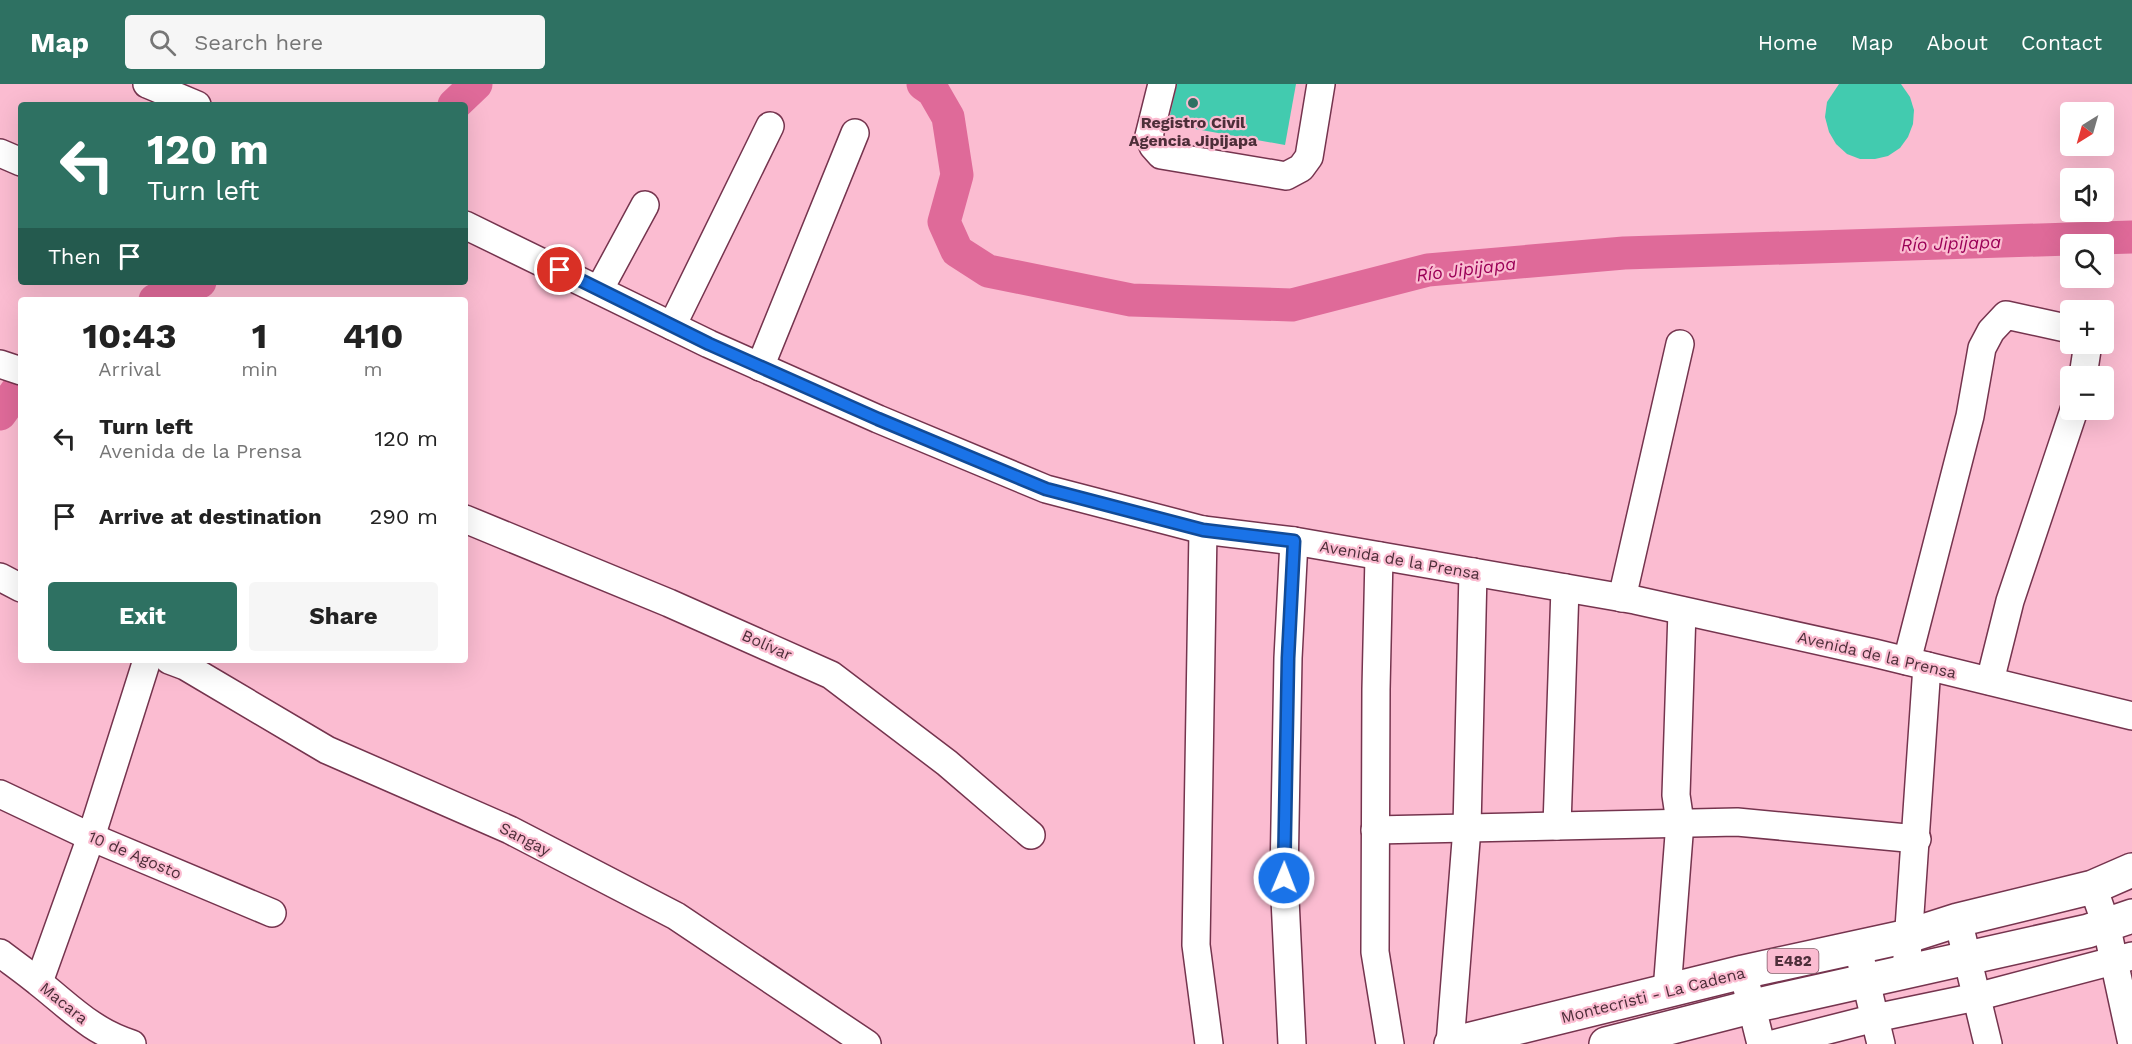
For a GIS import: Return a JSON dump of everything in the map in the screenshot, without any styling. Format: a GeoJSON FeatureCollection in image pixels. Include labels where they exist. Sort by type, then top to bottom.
{"type":"FeatureCollection","features":[{"type":"Feature","properties":{"kind":"highway","name":"Montecristi - La Cadena"},"geometry":{"type":"LineString","coordinates":[[1451,1044],[1743,972],[1908,936],[1958,920],[2093,887],[2132,870]]}},
{"type":"Feature","properties":{"kind":"highway","name":"E482"},"geometry":{"type":"LineString","coordinates":[[1606,1044],[1867,980],[2088,931],[2119,920]]}},
{"type":"Feature","properties":{"kind":"street"},"geometry":{"type":"LineString","coordinates":[[147,84],[189,102]]}},
{"type":"Feature","properties":{"kind":"street"},"geometry":{"type":"LineString","coordinates":[[1162,84],[1149,136],[1153,146],[1161,155],[1286,176],[1301,168],[1309,157],[1321,84]]}},
{"type":"Feature","properties":{"kind":"street"},"geometry":{"type":"LineString","coordinates":[[672,326],[770,126]]}},
{"type":"Feature","properties":{"kind":"street"},"geometry":{"type":"LineString","coordinates":[[760,367],[855,133]]}},
{"type":"Feature","properties":{"kind":"street"},"geometry":{"type":"LineString","coordinates":[[0,153],[18,161]]}},
{"type":"Feature","properties":{"kind":"street"},"geometry":{"type":"LineString","coordinates":[[599,290],[645,205]]}},
{"type":"Feature","properties":{"kind":"street","name":"Avenida de la Prensa"},"geometry":{"type":"LineString","coordinates":[[468,226],[760,367],[1046,489],[1203,530],[1294,541],[1622,598],[1917,663],[2132,716]]}},
{"type":"Feature","properties":{"kind":"street"},"geometry":{"type":"LineString","coordinates":[[1906,972],[1917,839],[1917,663],[1970,416],[1982,348],[1991,331],[2006,315],[2060,327]]}},
{"type":"Feature","properties":{"kind":"street"},"geometry":{"type":"LineString","coordinates":[[1622,598],[1680,344]]}},
{"type":"Feature","properties":{"kind":"street"},"geometry":{"type":"LineString","coordinates":[[1990,681],[2010,601],[2070,420]]}},
{"type":"Feature","properties":{"kind":"street","name":"Bolívar"},"geometry":{"type":"LineString","coordinates":[[468,520],[669,603],[831,675],[946,763],[1031,836]]}},
{"type":"Feature","properties":{"kind":"street"},"geometry":{"type":"LineString","coordinates":[[1203,530],[1196,945],[1209,1044]]}},
{"type":"Feature","properties":{"kind":"street"},"geometry":{"type":"LineString","coordinates":[[1292,1044],[1284,878],[1288,658],[1294,541]]}},
{"type":"Feature","properties":{"kind":"street"},"geometry":{"type":"LineString","coordinates":[[1379,556],[1375,951],[1390,1044]]}},
{"type":"Feature","properties":{"kind":"street"},"geometry":{"type":"LineString","coordinates":[[1451,1044],[1467,828],[1473,572]]}},
{"type":"Feature","properties":{"kind":"street"},"geometry":{"type":"LineString","coordinates":[[0,578],[18,587]]}},
{"type":"Feature","properties":{"kind":"street"},"geometry":{"type":"LineString","coordinates":[[1557,826],[1564,588]]}},
{"type":"Feature","properties":{"kind":"street"},"geometry":{"type":"LineString","coordinates":[[1667,991],[1680,822],[1676,795],[1682,611]]}},
{"type":"Feature","properties":{"kind":"street"},"geometry":{"type":"LineString","coordinates":[[39,982],[91,837],[146,663]]}},
{"type":"Feature","properties":{"kind":"street","name":"Sangay"},"geometry":{"type":"LineString","coordinates":[[182,663],[327,750],[510,830],[676,916],[867,1044]]}},
{"type":"Feature","properties":{"kind":"street","name":"10 de Agosto"},"geometry":{"type":"LineString","coordinates":[[0,794],[91,837],[272,913]]}},
{"type":"Feature","properties":{"kind":"street"},"geometry":{"type":"LineString","coordinates":[[1376,830],[1737,822],[1917,839]]}},
{"type":"Feature","properties":{"kind":"street"},"geometry":{"type":"LineString","coordinates":[[2093,887],[2119,920],[2132,1044]]}},
{"type":"Feature","properties":{"kind":"street"},"geometry":{"type":"LineString","coordinates":[[1958,920],[1988,1044]]}},
{"type":"Feature","properties":{"kind":"street"},"geometry":{"type":"LineString","coordinates":[[1856,947],[1867,980],[1878,1031]]}},
{"type":"Feature","properties":{"kind":"street","name":"Macara"},"geometry":{"type":"LineString","coordinates":[[0,953],[39,982],[76,1016],[112,1038],[132,1044]]}},
{"type":"Feature","properties":{"kind":"street"},"geometry":{"type":"LineString","coordinates":[[1773,1044],[1878,1031],[1976,997],[2123,959]]}},
{"type":"Feature","properties":{"kind":"street"},"geometry":{"type":"LineString","coordinates":[[1743,972],[1761,1044]]}},
{"type":"Feature","properties":{"kind":"building"},"geometry":{"type":"Polygon","coordinates":[[[1177,84],[1296,84],[1285,145],[1168,124],[1177,84]]]}},
{"type":"Feature","properties":{"kind":"building"},"geometry":{"type":"Polygon","coordinates":[[[1839,84],[1901,84],[1910,97],[1914,110],[1913,124],[1900,148],[1888,156],[1860,159],[1847,154],[1836,144],[1829,132],[1825,117],[1827,102],[1839,84]]]}},
{"type":"Feature","properties":{"kind":"waterway","name":"Río Jipijapa"},"geometry":{"type":"LineString","coordinates":[[457,102],[476,84]]}},
{"type":"Feature","properties":{"kind":"waterway","name":"Río Jipijapa"},"geometry":{"type":"LineString","coordinates":[[923,84],[933,91],[948,117],[957,175],[944,222],[957,251],[988,271],[1131,300],[1292,305],[1428,270],[1624,253],[2132,237]]}},
{"type":"Feature","properties":{"kind":"waterway","name":"Río Jipijapa"},"geometry":{"type":"LineString","coordinates":[[162,297],[192,285]]}},
{"type":"Feature","properties":{"kind":"waterway","name":"Río Jipijapa"},"geometry":{"type":"LineString","coordinates":[[0,414],[18,389]]}},
{"type":"Feature","properties":{"kind":"place","name":"Registro Civil Agencia Jipijapa"},"geometry":{"type":"Point","coordinates":[1193,103]}},
{"type":"Feature","properties":{"kind":"route"},"geometry":{"type":"LineString","coordinates":[[560,270],[709,344],[878,419],[1046,489],[1203,530],[1294,541],[1288,658],[1284,878]]}}]}
